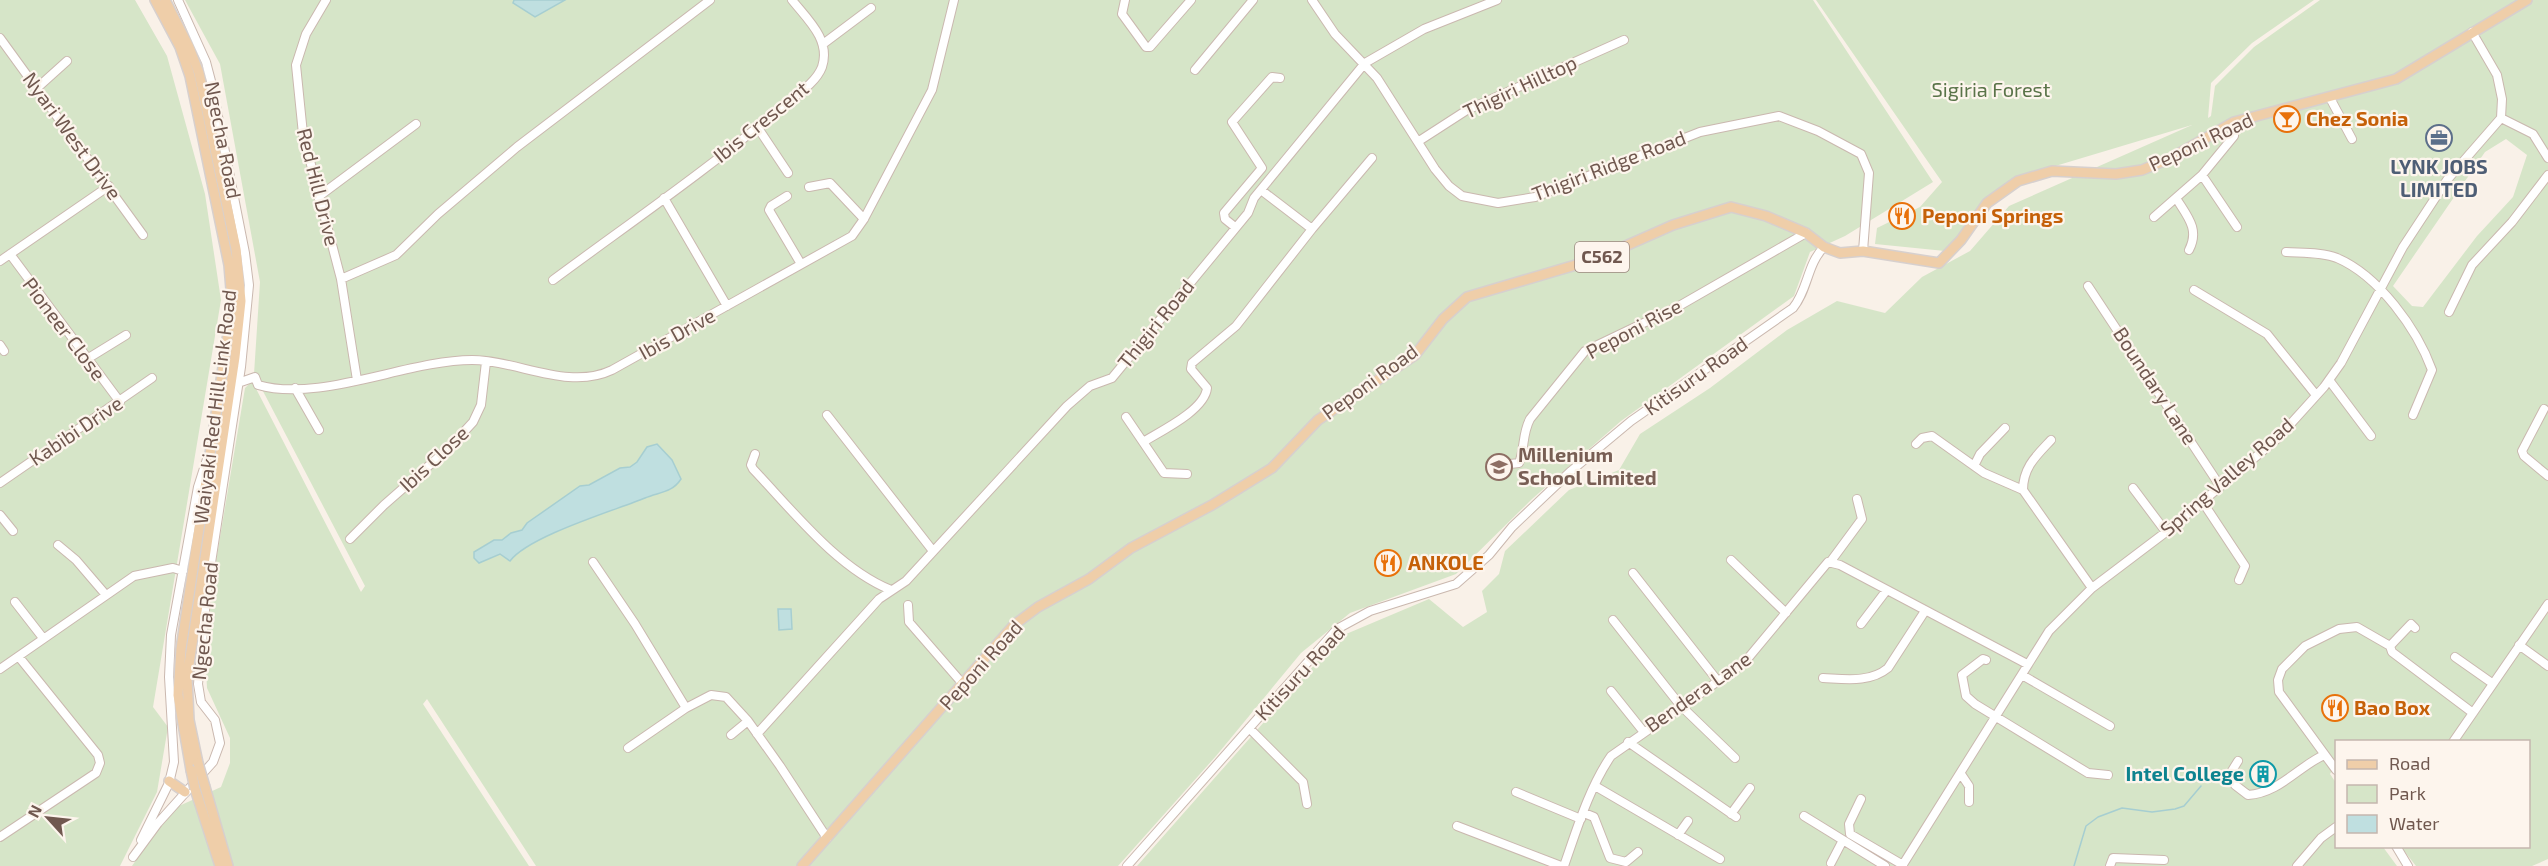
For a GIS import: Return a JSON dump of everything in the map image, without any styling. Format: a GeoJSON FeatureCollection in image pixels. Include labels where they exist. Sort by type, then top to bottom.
{"type":"FeatureCollection","features":[{"type":"Feature","properties":{"kind":"main road","name":"Waiyaki Red Hill Link Road"},"geometry":{"type":"LineString","coordinates":[[155,0],[180,47],[190,75],[229,265],[232,301],[211,446],[183,679]]}},
{"type":"Feature","properties":{"kind":"main road","name":"Waiyaki Red Hill Link Road"},"geometry":{"type":"LineString","coordinates":[[165,0],[189,47],[199,73],[240,280],[238,330],[221,471],[183,679]]}},
{"type":"Feature","properties":{"kind":"main road","name":"Peponi Road"},"geometry":{"type":"LineString","coordinates":[[802,866],[996,643],[1026,616],[1089,579],[1131,548],[1212,505],[1272,468],[1318,420],[1415,355],[1443,319],[1467,297],[1596,259],[1672,225],[1722,208],[1748,211],[1806,232],[1824,248],[1844,253],[1863,250],[1939,263],[1961,240],[1987,203],[2018,181],[2052,171],[2116,174],[2142,170],[2171,158],[2234,122],[2396,79],[2527,0]]}},
{"type":"Feature","properties":{"kind":"main road"},"geometry":{"type":"LineString","coordinates":[[183,679],[194,767],[219,866]]}},
{"type":"Feature","properties":{"kind":"main road"},"geometry":{"type":"LineString","coordinates":[[169,782],[185,792]]}},
{"type":"Feature","properties":{"kind":"main road"},"geometry":{"type":"LineString","coordinates":[[200,788],[228,866]]}},
{"type":"Feature","properties":{"kind":"street","name":"Ngecha Road"},"geometry":{"type":"LineString","coordinates":[[133,857],[185,792],[213,762],[220,743],[215,720],[201,702],[198,684],[221,471],[241,367],[249,306],[245,253],[206,62],[178,0]]}},
{"type":"Feature","properties":{"kind":"street","name":"Red Hill Drive"},"geometry":{"type":"LineString","coordinates":[[326,0],[306,34],[296,65],[303,134],[341,279],[357,380]]}},
{"type":"Feature","properties":{"kind":"street"},"geometry":{"type":"LineString","coordinates":[[341,279],[396,255],[443,209],[517,147],[710,0]]}},
{"type":"Feature","properties":{"kind":"street"},"geometry":{"type":"LineString","coordinates":[[792,0],[820,35],[823,44],[871,8]]}},
{"type":"Feature","properties":{"kind":"street","name":"Ibis Drive"},"geometry":{"type":"LineString","coordinates":[[255,377],[258,385],[270,388],[295,388],[357,380],[456,361],[486,362],[568,376],[595,377],[612,370],[846,241],[864,219],[932,90],[954,0]]}},
{"type":"Feature","properties":{"kind":"street"},"geometry":{"type":"LineString","coordinates":[[1125,0],[1122,14],[1146,47],[1150,47],[1191,0]]}},
{"type":"Feature","properties":{"kind":"street"},"geometry":{"type":"LineString","coordinates":[[1195,70],[1253,0]]}},
{"type":"Feature","properties":{"kind":"street","name":"Thigiri Ridge Road"},"geometry":{"type":"LineString","coordinates":[[1312,0],[1335,34],[1365,63],[1419,141],[1435,169],[1449,186],[1462,196],[1498,203],[1535,197],[1700,132],[1774,116],[1818,131],[1861,154],[1869,173],[1863,250]]}},
{"type":"Feature","properties":{"kind":"street","name":"Thigiri Road"},"geometry":{"type":"LineString","coordinates":[[757,734],[871,609],[891,590],[906,581],[1067,406],[1090,386],[1112,378],[1235,227],[1352,76],[1365,63],[1424,29],[1497,0]]}},
{"type":"Feature","properties":{"kind":"street"},"geometry":{"type":"LineString","coordinates":[[2472,32],[2497,75],[2502,99],[2501,118],[2533,134],[2548,158]]}},
{"type":"Feature","properties":{"kind":"street","name":"Nyari West Drive"},"geometry":{"type":"LineString","coordinates":[[0,38],[144,234]]}},
{"type":"Feature","properties":{"kind":"street","name":"Thigiri Hilltop"},"geometry":{"type":"LineString","coordinates":[[1419,141],[1467,110],[1624,40]]}},
{"type":"Feature","properties":{"kind":"street","name":"Ibis Crescent"},"geometry":{"type":"LineString","coordinates":[[553,280],[758,128],[817,76],[824,55],[823,44]]}},
{"type":"Feature","properties":{"kind":"street"},"geometry":{"type":"LineString","coordinates":[[37,88],[68,61]]}},
{"type":"Feature","properties":{"kind":"street"},"geometry":{"type":"LineString","coordinates":[[1235,227],[1225,219],[1224,213],[1262,168],[1232,122],[1272,77],[1280,78]]}},
{"type":"Feature","properties":{"kind":"street"},"geometry":{"type":"LineString","coordinates":[[2330,98],[2352,139]]}},
{"type":"Feature","properties":{"kind":"street","name":"Spring Valley Road"},"geometry":{"type":"LineString","coordinates":[[1903,865],[2049,631],[2092,588],[2166,532],[2277,438],[2316,395],[2329,380],[2380,288],[2447,180],[2501,118]]}},
{"type":"Feature","properties":{"kind":"street"},"geometry":{"type":"LineString","coordinates":[[2154,217],[2202,175],[2235,136],[2234,122]]}},
{"type":"Feature","properties":{"kind":"street"},"geometry":{"type":"LineString","coordinates":[[318,197],[416,124]]}},
{"type":"Feature","properties":{"kind":"street"},"geometry":{"type":"LineString","coordinates":[[758,128],[788,173]]}},
{"type":"Feature","properties":{"kind":"street"},"geometry":{"type":"LineString","coordinates":[[1143,442],[1179,421],[1205,397],[1208,388],[1191,369],[1192,363],[1236,326],[1312,229],[1372,158]]}},
{"type":"Feature","properties":{"kind":"street"},"geometry":{"type":"LineString","coordinates":[[2202,175],[2236,227]]}},
{"type":"Feature","properties":{"kind":"street"},"geometry":{"type":"LineString","coordinates":[[2449,312],[2472,265],[2512,222],[2548,175]]}},
{"type":"Feature","properties":{"kind":"street"},"geometry":{"type":"LineString","coordinates":[[809,186],[830,183],[864,219]]}},
{"type":"Feature","properties":{"kind":"street"},"geometry":{"type":"LineString","coordinates":[[0,261],[109,186]]}},
{"type":"Feature","properties":{"kind":"street"},"geometry":{"type":"LineString","coordinates":[[1262,190],[1312,229]]}},
{"type":"Feature","properties":{"kind":"street"},"geometry":{"type":"LineString","coordinates":[[787,196],[771,206],[770,210],[801,264]]}},
{"type":"Feature","properties":{"kind":"street"},"geometry":{"type":"LineString","coordinates":[[664,198],[727,306]]}},
{"type":"Feature","properties":{"kind":"street"},"geometry":{"type":"LineString","coordinates":[[2176,198],[2195,230],[2189,250]]}},
{"type":"Feature","properties":{"kind":"street","name":"Peponi Rise"},"geometry":{"type":"LineString","coordinates":[[1510,464],[1519,463],[1525,429],[1530,419],[1585,351],[1679,306],[1806,232]]}},
{"type":"Feature","properties":{"kind":"street","name":"Kitisuru Road"},"geometry":{"type":"LineString","coordinates":[[1127,866],[1337,629],[1370,611],[1456,584],[1489,555],[1512,527],[1571,471],[1631,421],[1684,387],[1793,308],[1802,293],[1814,259],[1824,248]]}},
{"type":"Feature","properties":{"kind":"street"},"geometry":{"type":"LineString","coordinates":[[2286,252],[2325,255],[2340,259],[2380,288],[2410,328],[2432,370],[2413,415]]}},
{"type":"Feature","properties":{"kind":"street","name":"Pioneer Close"},"geometry":{"type":"LineString","coordinates":[[10,254],[120,402]]}},
{"type":"Feature","properties":{"kind":"street","name":"Boundary Lane"},"geometry":{"type":"LineString","coordinates":[[2088,286],[2220,486]]}},
{"type":"Feature","properties":{"kind":"street"},"geometry":{"type":"LineString","coordinates":[[2194,290],[2267,334],[2316,395]]}},
{"type":"Feature","properties":{"kind":"street"},"geometry":{"type":"LineString","coordinates":[[87,359],[126,335]]}},
{"type":"Feature","properties":{"kind":"street","name":"Ibis Close"},"geometry":{"type":"LineString","coordinates":[[350,539],[384,505],[449,448],[473,422],[481,405],[486,362]]}},
{"type":"Feature","properties":{"kind":"street"},"geometry":{"type":"LineString","coordinates":[[241,367],[255,377]]}},
{"type":"Feature","properties":{"kind":"street"},"geometry":{"type":"LineString","coordinates":[[238,383],[255,377]]}},
{"type":"Feature","properties":{"kind":"street","name":"Kabibi Drive"},"geometry":{"type":"LineString","coordinates":[[0,483],[152,378]]}},
{"type":"Feature","properties":{"kind":"street"},"geometry":{"type":"LineString","coordinates":[[2329,380],[2371,436]]}},
{"type":"Feature","properties":{"kind":"street"},"geometry":{"type":"LineString","coordinates":[[295,388],[319,430]]}},
{"type":"Feature","properties":{"kind":"street"},"geometry":{"type":"LineString","coordinates":[[2544,409],[2522,451],[2524,456],[2548,476]]}},
{"type":"Feature","properties":{"kind":"street"},"geometry":{"type":"LineString","coordinates":[[827,415],[933,551]]}},
{"type":"Feature","properties":{"kind":"street"},"geometry":{"type":"LineString","coordinates":[[1126,417],[1164,473],[1186,474]]}},
{"type":"Feature","properties":{"kind":"street"},"geometry":{"type":"LineString","coordinates":[[1974,466],[1980,454],[2005,428]]}},
{"type":"Feature","properties":{"kind":"street"},"geometry":{"type":"LineString","coordinates":[[1916,444],[1922,438],[1932,436],[1974,466],[2006,485],[2023,490],[2092,588]]}},
{"type":"Feature","properties":{"kind":"street"},"geometry":{"type":"LineString","coordinates":[[2023,490],[2025,475],[2031,461],[2052,440]]}},
{"type":"Feature","properties":{"kind":"street","name":"Ngecha Road"},"geometry":{"type":"LineString","coordinates":[[128,866],[169,782],[175,754],[169,667],[171,635],[198,487],[211,446]]}},
{"type":"Feature","properties":{"kind":"street"},"geometry":{"type":"LineString","coordinates":[[755,454],[751,465],[753,469],[846,564],[874,583],[891,590]]}},
{"type":"Feature","properties":{"kind":"street"},"geometry":{"type":"LineString","coordinates":[[2133,488],[2166,532]]}},
{"type":"Feature","properties":{"kind":"street","name":"Bendera Lane"},"geometry":{"type":"LineString","coordinates":[[1562,866],[1595,786],[1611,756],[1757,650],[1831,561],[1862,519],[1857,499]]}},
{"type":"Feature","properties":{"kind":"street"},"geometry":{"type":"LineString","coordinates":[[2202,501],[2245,566],[2240,580]]}},
{"type":"Feature","properties":{"kind":"street"},"geometry":{"type":"LineString","coordinates":[[0,514],[13,531]]}},
{"type":"Feature","properties":{"kind":"street"},"geometry":{"type":"LineString","coordinates":[[58,545],[76,560],[106,595]]}},
{"type":"Feature","properties":{"kind":"street"},"geometry":{"type":"LineString","coordinates":[[1731,560],[1786,613]]}},
{"type":"Feature","properties":{"kind":"street"},"geometry":{"type":"LineString","coordinates":[[1831,561],[2027,664]]}},
{"type":"Feature","properties":{"kind":"street"},"geometry":{"type":"LineString","coordinates":[[593,562],[635,624],[686,708]]}},
{"type":"Feature","properties":{"kind":"street"},"geometry":{"type":"LineString","coordinates":[[0,669],[140,574],[173,568],[183,571]]}},
{"type":"Feature","properties":{"kind":"street"},"geometry":{"type":"LineString","coordinates":[[1633,573],[1717,680]]}},
{"type":"Feature","properties":{"kind":"street"},"geometry":{"type":"LineString","coordinates":[[1861,624],[1886,591]]}},
{"type":"Feature","properties":{"kind":"street"},"geometry":{"type":"LineString","coordinates":[[15,602],[44,638]]}},
{"type":"Feature","properties":{"kind":"street"},"geometry":{"type":"LineString","coordinates":[[908,604],[909,622],[962,683]]}},
{"type":"Feature","properties":{"kind":"street"},"geometry":{"type":"LineString","coordinates":[[2454,740],[2548,604]]}},
{"type":"Feature","properties":{"kind":"street"},"geometry":{"type":"LineString","coordinates":[[1822,678],[1861,679],[1879,675],[1888,668],[1925,611]]}},
{"type":"Feature","properties":{"kind":"street"},"geometry":{"type":"LineString","coordinates":[[1613,620],[1680,705],[1735,758]]}},
{"type":"Feature","properties":{"kind":"street"},"geometry":{"type":"LineString","coordinates":[[2390,646],[2411,624],[2415,627]]}},
{"type":"Feature","properties":{"kind":"street"},"geometry":{"type":"LineString","coordinates":[[2335,768],[2279,692],[2278,680],[2282,669],[2306,646],[2344,628],[2357,627],[2390,646],[2399,658],[2473,713]]}},
{"type":"Feature","properties":{"kind":"street"},"geometry":{"type":"LineString","coordinates":[[2519,645],[2548,666]]}},
{"type":"Feature","properties":{"kind":"street"},"geometry":{"type":"LineString","coordinates":[[0,837],[96,773],[100,763],[98,755],[19,657]]}},
{"type":"Feature","properties":{"kind":"street"},"geometry":{"type":"LineString","coordinates":[[2455,657],[2492,683]]}},
{"type":"Feature","properties":{"kind":"street"},"geometry":{"type":"LineString","coordinates":[[1986,660],[1983,658],[1962,675],[1966,696],[1995,717],[2088,773],[2108,775]]}},
{"type":"Feature","properties":{"kind":"street"},"geometry":{"type":"LineString","coordinates":[[2022,675],[2110,726]]}},
{"type":"Feature","properties":{"kind":"street"},"geometry":{"type":"LineString","coordinates":[[1611,691],[1643,731]]}},
{"type":"Feature","properties":{"kind":"street"},"geometry":{"type":"LineString","coordinates":[[628,748],[686,708],[711,695],[731,700],[748,721],[827,838]]}},
{"type":"Feature","properties":{"kind":"street"},"geometry":{"type":"LineString","coordinates":[[730,735],[748,721]]}},
{"type":"Feature","properties":{"kind":"street"},"geometry":{"type":"LineString","coordinates":[[1249,729],[1303,782],[1307,804]]}},
{"type":"Feature","properties":{"kind":"street"},"geometry":{"type":"LineString","coordinates":[[1628,742],[1733,815],[1750,789]]}},
{"type":"Feature","properties":{"kind":"street"},"geometry":{"type":"LineString","coordinates":[[2238,761],[2230,774],[2235,785],[2248,795],[2258,795],[2269,791],[2324,755]]}},
{"type":"Feature","properties":{"kind":"street"},"geometry":{"type":"LineString","coordinates":[[1961,774],[1969,786],[1969,802]]}},
{"type":"Feature","properties":{"kind":"street"},"geometry":{"type":"LineString","coordinates":[[1595,786],[1720,859]]}},
{"type":"Feature","properties":{"kind":"street"},"geometry":{"type":"LineString","coordinates":[[1516,792],[1582,816],[1594,817],[1610,858],[1626,862],[1638,852]]}},
{"type":"Feature","properties":{"kind":"street"},"geometry":{"type":"LineString","coordinates":[[1861,799],[1849,824],[1850,834],[1903,865]]}},
{"type":"Feature","properties":{"kind":"street"},"geometry":{"type":"LineString","coordinates":[[1804,816],[1885,866]]}},
{"type":"Feature","properties":{"kind":"street"},"geometry":{"type":"LineString","coordinates":[[1678,835],[1688,821]]}},
{"type":"Feature","properties":{"kind":"street"},"geometry":{"type":"LineString","coordinates":[[1457,826],[1562,866]]}},
{"type":"Feature","properties":{"kind":"street"},"geometry":{"type":"LineString","coordinates":[[2297,866],[2321,838],[2335,828]]}},
{"type":"Feature","properties":{"kind":"street"},"geometry":{"type":"LineString","coordinates":[[1831,863],[1843,840]]}},
{"type":"Feature","properties":{"kind":"street"},"geometry":{"type":"LineString","coordinates":[[2397,848],[2408,866]]}},
{"type":"Feature","properties":{"kind":"street"},"geometry":{"type":"LineString","coordinates":[[2110,866],[2114,858],[2164,860]]}},
{"type":"Feature","properties":{"kind":"green space"},"geometry":{"type":"Polygon","coordinates":[[[0,0],[135,0],[167,56],[205,194],[221,300],[153,707],[168,727],[157,792],[120,866],[0,866],[0,0]]]}},
{"type":"Feature","properties":{"kind":"green space"},"geometry":{"type":"Polygon","coordinates":[[[185,0],[1813,0],[1933,182],[1845,236],[1810,252],[1794,296],[1621,421],[1532,499],[1456,574],[1350,613],[1301,653],[1216,756],[1118,866],[536,866],[427,699],[423,704],[529,866],[132,866],[153,835],[179,806],[221,787],[230,763],[230,738],[207,688],[205,649],[208,609],[245,388],[252,381],[361,592],[365,586],[254,374],[260,282],[220,64],[185,0]]]}},
{"type":"Feature","properties":{"kind":"green space","name":"Sigiria Forest"},"geometry":{"type":"Polygon","coordinates":[[[1816,0],[2314,0],[2252,43],[2211,83],[2208,118],[2211,116],[2215,86],[2254,47],[2320,0],[2548,0],[2548,859],[2532,866],[2416,866],[2402,848],[2530,848],[2530,740],[2335,740],[2335,766],[2330,774],[2335,782],[2335,848],[2384,848],[2397,866],[1137,866],[1339,637],[1429,599],[1463,627],[1487,612],[1482,591],[1499,574],[1505,551],[1569,490],[1619,470],[1640,434],[1710,388],[1787,330],[1837,301],[1885,313],[1922,277],[1970,251],[2009,206],[2192,125],[2015,178],[1980,204],[1958,240],[1945,251],[1875,244],[1877,228],[1920,207],[1942,182],[1816,0]],[[2506,139],[2485,152],[2393,286],[2412,306],[2423,307],[2477,236],[2513,197],[2527,155],[2506,139]]]}},
{"type":"Feature","properties":{"kind":"water"},"geometry":{"type":"Polygon","coordinates":[[[514,0],[565,0],[535,17],[513,3],[514,0]]]}},
{"type":"Feature","properties":{"kind":"water"},"geometry":{"type":"Polygon","coordinates":[[[657,444],[672,460],[681,479],[674,487],[593,517],[535,542],[510,561],[500,554],[479,563],[474,558],[474,552],[494,540],[502,540],[511,533],[522,530],[527,523],[580,486],[589,485],[620,468],[630,467],[637,462],[647,447],[657,444]]]}},
{"type":"Feature","properties":{"kind":"water"},"geometry":{"type":"Polygon","coordinates":[[[778,609],[791,609],[792,629],[779,630],[778,609]]]}},
{"type":"Feature","properties":{"kind":"waterway"},"geometry":{"type":"LineString","coordinates":[[2074,866],[2086,826],[2098,817],[2122,808],[2152,812],[2175,809],[2184,806],[2201,786]]}},
{"type":"Feature","properties":{"kind":"place","name":"Chez Sonia"},"geometry":{"type":"Point","coordinates":[2287,119]}},
{"type":"Feature","properties":{"kind":"place","name":"LYNK JOBS LIMITED"},"geometry":{"type":"Point","coordinates":[2439,138]}},
{"type":"Feature","properties":{"kind":"place","name":"Peponi Springs"},"geometry":{"type":"Point","coordinates":[1902,216]}},
{"type":"Feature","properties":{"kind":"place","name":"Millenium School Limited"},"geometry":{"type":"Point","coordinates":[1499,467]}},
{"type":"Feature","properties":{"kind":"place","name":"ANKOLE"},"geometry":{"type":"Point","coordinates":[1388,563]}},
{"type":"Feature","properties":{"kind":"place","name":"Bao Box"},"geometry":{"type":"Point","coordinates":[2335,708]}},
{"type":"Feature","properties":{"kind":"place","name":"Intel College"},"geometry":{"type":"Point","coordinates":[2263,774]}}]}
